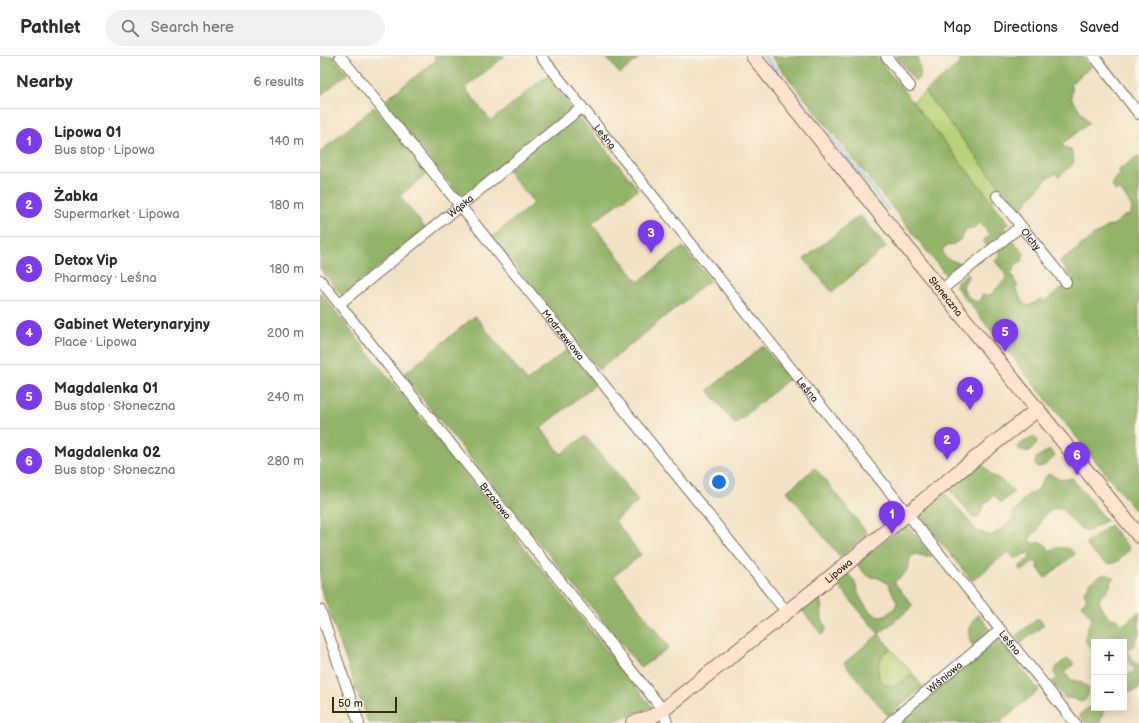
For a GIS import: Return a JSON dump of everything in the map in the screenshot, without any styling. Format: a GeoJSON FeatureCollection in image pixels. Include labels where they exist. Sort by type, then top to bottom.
{"type":"FeatureCollection","features":[{"type":"Feature","properties":{"kind":"main road","name":"Słoneczna"},"geometry":{"type":"LineString","coordinates":[[753,56],[1139,536]]}},
{"type":"Feature","properties":{"kind":"main road","name":"Lipowa"},"geometry":{"type":"LineString","coordinates":[[633,723],[651,717],[665,717],[788,612],[1038,409]]}},
{"type":"Feature","properties":{"kind":"street","name":"Modrzewiowa"},"geometry":{"type":"LineString","coordinates":[[340,56],[780,604],[788,612]]}},
{"type":"Feature","properties":{"kind":"street","name":"Leśna"},"geometry":{"type":"LineString","coordinates":[[541,56],[1075,723]]}},
{"type":"Feature","properties":{"kind":"street"},"geometry":{"type":"LineString","coordinates":[[886,56],[910,86]]}},
{"type":"Feature","properties":{"kind":"street"},"geometry":{"type":"LineString","coordinates":[[1094,56],[1139,114]]}},
{"type":"Feature","properties":{"kind":"street","name":"Wąska"},"geometry":{"type":"LineString","coordinates":[[339,304],[582,107]]}},
{"type":"Feature","properties":{"kind":"street","name":"Olchy"},"geometry":{"type":"LineString","coordinates":[[997,196],[1066,282]]}},
{"type":"Feature","properties":{"kind":"street"},"geometry":{"type":"LineString","coordinates":[[941,290],[1021,226]]}},
{"type":"Feature","properties":{"kind":"street","name":"Brzozowa"},"geometry":{"type":"LineString","coordinates":[[320,280],[665,717]]}},
{"type":"Feature","properties":{"kind":"street"},"geometry":{"type":"LineString","coordinates":[[320,610],[359,723]]}},
{"type":"Feature","properties":{"kind":"street","name":"Wiśniowa"},"geometry":{"type":"LineString","coordinates":[[888,723],[1000,630]]}},
{"type":"Feature","properties":{"kind":"green space"},"geometry":{"type":"Polygon","coordinates":[[[320,56],[333,56],[347,74],[320,96],[320,56]]]}},
{"type":"Feature","properties":{"kind":"green space"},"geometry":{"type":"Polygon","coordinates":[[[434,56],[505,56],[465,88],[491,121],[547,76],[573,110],[463,200],[383,102],[436,60],[434,56]]]}},
{"type":"Feature","properties":{"kind":"green space"},"geometry":{"type":"Polygon","coordinates":[[[605,56],[641,56],[620,74],[605,56]]]}},
{"type":"Feature","properties":{"kind":"green space"},"geometry":{"type":"Polygon","coordinates":[[[771,56],[876,56],[1009,223],[1004,227],[1008,231],[988,247],[983,241],[990,235],[980,223],[973,229],[966,229],[962,238],[954,244],[944,247],[943,255],[964,266],[951,276],[946,275],[771,56]]]}},
{"type":"Feature","properties":{"kind":"green space"},"geometry":{"type":"Polygon","coordinates":[[[896,56],[918,56],[920,77],[915,81],[896,56]]]}},
{"type":"Feature","properties":{"kind":"green space"},"geometry":{"type":"Polygon","coordinates":[[[957,56],[1083,56],[1091,67],[1070,84],[1072,89],[1071,98],[1089,123],[1061,145],[1071,150],[1074,160],[1072,166],[1059,177],[1056,173],[1047,178],[1019,211],[925,92],[961,62],[957,56]]]}},
{"type":"Feature","properties":{"kind":"green space"},"geometry":{"type":"Polygon","coordinates":[[[925,92],[1003,191],[991,201],[912,102],[925,92]]]}},
{"type":"Feature","properties":{"kind":"green space"},"geometry":{"type":"Polygon","coordinates":[[[374,107],[428,173],[400,196],[426,229],[342,296],[320,268],[320,152],[374,107]]]}},
{"type":"Feature","properties":{"kind":"green space"},"geometry":{"type":"Polygon","coordinates":[[[577,114],[638,189],[592,223],[638,282],[683,247],[710,280],[599,370],[492,237],[534,203],[507,170],[577,114]]]}},
{"type":"Feature","properties":{"kind":"green space"},"geometry":{"type":"Polygon","coordinates":[[[1139,155],[1139,515],[956,287],[957,281],[967,274],[968,277],[963,286],[966,293],[972,299],[977,302],[982,295],[989,295],[992,293],[1006,279],[1005,273],[995,261],[1001,255],[998,249],[1010,239],[1024,253],[1022,261],[1016,264],[1011,274],[1018,286],[1015,288],[1022,302],[1026,306],[1029,306],[1040,299],[1045,301],[1073,279],[1060,262],[1063,258],[1071,254],[1091,237],[1106,227],[1115,224],[1122,217],[1131,213],[1132,207],[1125,196],[1119,189],[1116,192],[1112,185],[1113,181],[1117,177],[1120,177],[1119,170],[1139,155]]]}},
{"type":"Feature","properties":{"kind":"green space"},"geometry":{"type":"Polygon","coordinates":[[[860,215],[886,247],[832,292],[804,259],[860,215]]]}},
{"type":"Feature","properties":{"kind":"green space"},"geometry":{"type":"Polygon","coordinates":[[[320,292],[652,707],[608,723],[368,723],[320,586],[320,292]]]}},
{"type":"Feature","properties":{"kind":"green space"},"geometry":{"type":"Polygon","coordinates":[[[475,316],[527,381],[568,349],[596,384],[541,428],[561,454],[585,436],[613,468],[638,501],[615,521],[641,555],[614,576],[669,647],[641,668],[403,375],[475,316]]]}},
{"type":"Feature","properties":{"kind":"green space"},"geometry":{"type":"Polygon","coordinates":[[[763,346],[789,379],[735,424],[708,390],[763,346]]]}},
{"type":"Feature","properties":{"kind":"green space"},"geometry":{"type":"Polygon","coordinates":[[[1034,437],[1037,440],[1036,444],[1030,451],[1026,452],[1019,449],[1018,447],[1022,443],[1034,437]]]}},
{"type":"Feature","properties":{"kind":"green space"},"geometry":{"type":"Polygon","coordinates":[[[1050,450],[1055,456],[1045,465],[1037,467],[1035,464],[1036,458],[1050,450]]]}},
{"type":"Feature","properties":{"kind":"green space"},"geometry":{"type":"Polygon","coordinates":[[[982,463],[990,474],[1001,480],[1014,492],[1001,503],[994,495],[984,505],[979,516],[977,518],[973,518],[949,489],[982,463]]]}},
{"type":"Feature","properties":{"kind":"green space"},"geometry":{"type":"Polygon","coordinates":[[[815,468],[868,534],[840,557],[787,491],[815,468]]]}},
{"type":"Feature","properties":{"kind":"green space"},"geometry":{"type":"Polygon","coordinates":[[[1051,474],[1061,479],[1072,478],[1106,520],[1088,531],[1078,527],[1062,509],[1059,508],[1054,509],[1043,516],[1037,531],[1029,539],[1033,544],[1039,542],[1042,543],[1047,546],[1048,550],[1051,551],[1057,546],[1059,548],[1066,548],[1070,549],[1075,554],[1045,578],[1035,561],[1022,571],[1019,569],[1019,567],[1030,558],[1028,553],[1014,558],[1008,552],[972,581],[918,514],[945,493],[976,530],[987,535],[992,535],[1002,529],[1013,519],[1014,511],[1024,498],[1034,493],[1039,488],[1044,478],[1051,474]]]}},
{"type":"Feature","properties":{"kind":"green space"},"geometry":{"type":"Polygon","coordinates":[[[906,524],[932,556],[926,557],[916,554],[911,557],[906,572],[894,582],[913,606],[879,634],[835,582],[847,572],[853,579],[861,599],[870,611],[874,614],[882,616],[892,610],[896,606],[897,602],[888,584],[879,578],[870,577],[862,571],[857,564],[906,524]]]}},
{"type":"Feature","properties":{"kind":"green space"},"geometry":{"type":"Polygon","coordinates":[[[1110,525],[1130,549],[1118,561],[1111,564],[1097,556],[1086,544],[1110,525]]]}},
{"type":"Feature","properties":{"kind":"green space"},"geometry":{"type":"Polygon","coordinates":[[[1102,575],[1109,575],[1114,578],[1110,581],[1111,584],[1109,588],[1099,600],[1101,607],[1109,618],[1116,619],[1123,625],[1139,612],[1139,635],[1135,640],[1136,643],[1128,650],[1128,652],[1137,665],[1139,665],[1139,689],[1127,693],[1127,677],[1135,670],[1127,661],[1127,639],[1110,639],[1108,637],[1106,639],[1091,639],[1091,649],[1086,641],[1087,629],[1093,619],[1081,604],[1087,599],[1084,592],[1090,583],[1102,575]]]}},
{"type":"Feature","properties":{"kind":"green space"},"geometry":{"type":"Polygon","coordinates":[[[817,596],[821,603],[822,618],[826,628],[822,635],[801,609],[817,596]]]}},
{"type":"Feature","properties":{"kind":"green space"},"geometry":{"type":"Polygon","coordinates":[[[979,615],[991,631],[973,646],[969,639],[969,632],[974,620],[979,615]]]}},
{"type":"Feature","properties":{"kind":"green space"},"geometry":{"type":"Polygon","coordinates":[[[1039,619],[1044,625],[1021,643],[1016,636],[1039,619]]]}},
{"type":"Feature","properties":{"kind":"green space"},"geometry":{"type":"Polygon","coordinates":[[[879,634],[891,649],[885,652],[881,658],[878,669],[880,681],[886,685],[894,686],[913,674],[923,687],[888,716],[844,663],[879,634]]]}},
{"type":"Feature","properties":{"kind":"green space"},"geometry":{"type":"Polygon","coordinates":[[[998,639],[1039,690],[1001,721],[1002,723],[897,723],[998,639]]]}},
{"type":"Feature","properties":{"kind":"green space"},"geometry":{"type":"Polygon","coordinates":[[[891,649],[913,674],[894,686],[886,685],[880,681],[878,675],[881,658],[885,652],[891,649]]]}},
{"type":"Feature","properties":{"kind":"green space"},"geometry":{"type":"Polygon","coordinates":[[[1068,659],[1074,664],[1064,673],[1072,680],[1081,682],[1089,689],[1088,696],[1084,701],[1065,698],[1052,682],[1057,678],[1054,673],[1057,666],[1068,659]]]}},
{"type":"Feature","properties":{"kind":"green space"},"geometry":{"type":"Polygon","coordinates":[[[1091,705],[1091,711],[1104,711],[1100,723],[1085,723],[1079,715],[1091,705]]]}},
{"type":"Feature","properties":{"kind":"waterway"},"geometry":{"type":"LineString","coordinates":[[764,56],[888,210]]}},
{"type":"Feature","properties":{"kind":"place","name":"Detox Vip"},"geometry":{"type":"Point","coordinates":[651,253]}},
{"type":"Feature","properties":{"kind":"place","name":"Magdalenka 01"},"geometry":{"type":"Point","coordinates":[1005,352]}},
{"type":"Feature","properties":{"kind":"place","name":"Gabinet Weterynaryjny"},"geometry":{"type":"Point","coordinates":[970,410]}},
{"type":"Feature","properties":{"kind":"place","name":"Żabka"},"geometry":{"type":"Point","coordinates":[947,460]}},
{"type":"Feature","properties":{"kind":"place","name":"Magdalenka 02"},"geometry":{"type":"Point","coordinates":[1077,475]}},
{"type":"Feature","properties":{"kind":"place","name":"Lipowa 01"},"geometry":{"type":"Point","coordinates":[892,534]}}]}
